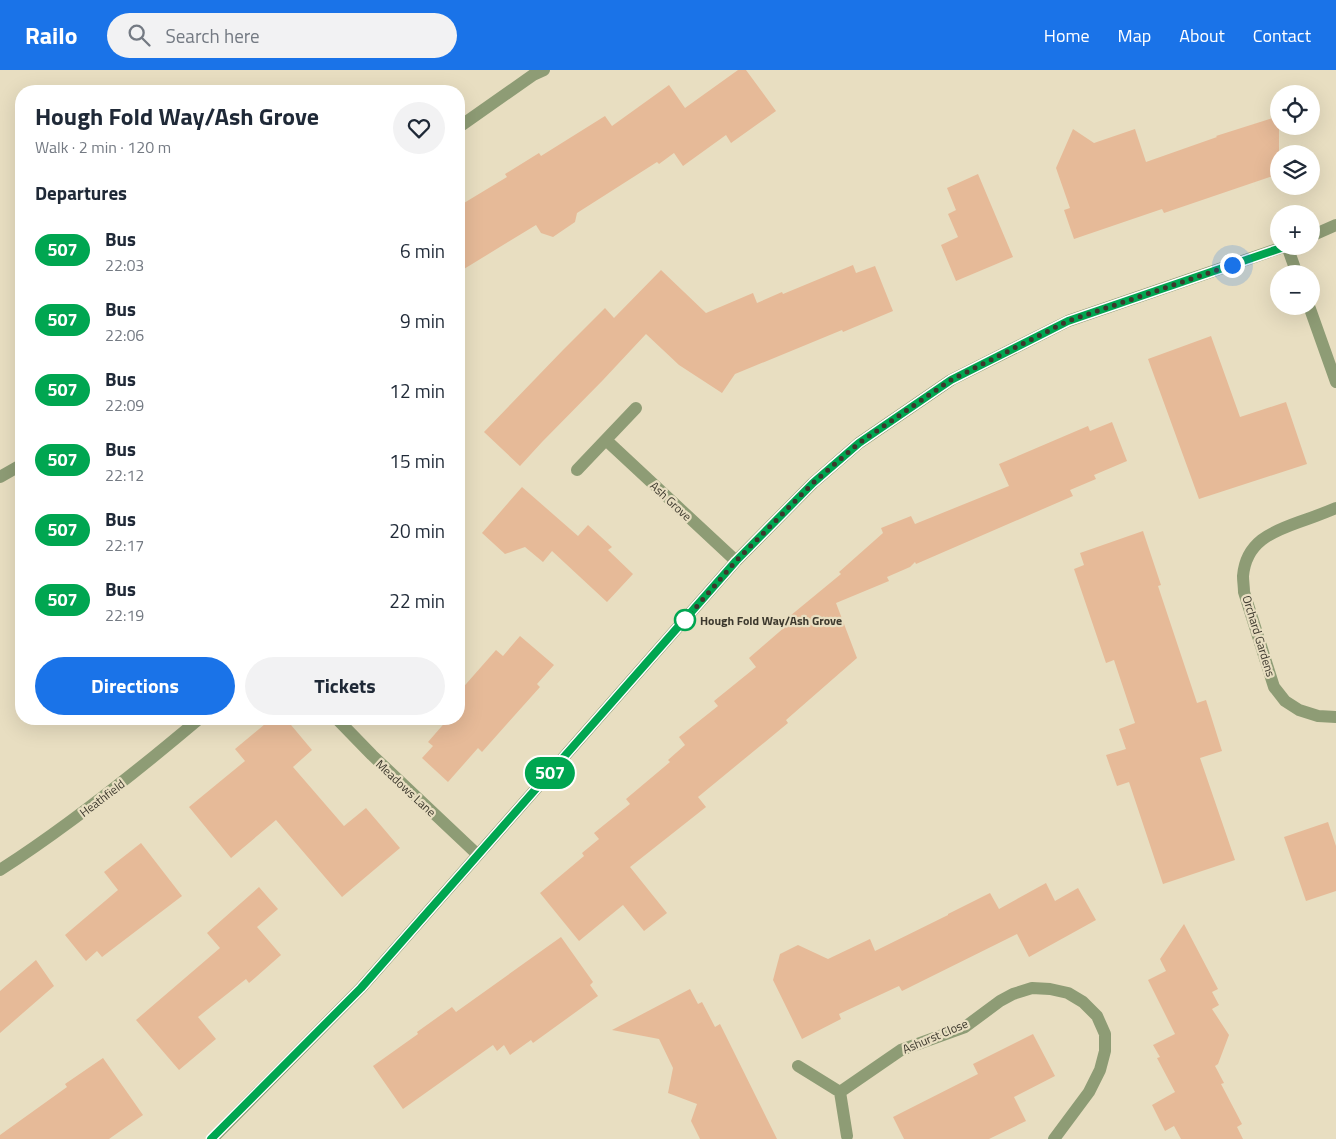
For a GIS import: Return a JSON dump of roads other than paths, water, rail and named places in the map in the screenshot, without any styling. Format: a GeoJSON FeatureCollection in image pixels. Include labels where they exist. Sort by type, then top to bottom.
{"type":"FeatureCollection","features":[{"type":"Feature","properties":{"kind":"street"},"geometry":{"type":"LineString","coordinates":[[465,123],[533,75],[544,70]]}},
{"type":"Feature","properties":{"kind":"street"},"geometry":{"type":"LineString","coordinates":[[1320,232],[1336,225]]}},
{"type":"Feature","properties":{"kind":"street"},"geometry":{"type":"LineString","coordinates":[[212,1139],[361,988],[736,561],[813,483],[859,443],[951,380],[1068,321],[1270,252]]}},
{"type":"Feature","properties":{"kind":"street"},"geometry":{"type":"LineString","coordinates":[[1312,315],[1336,382]]}},
{"type":"Feature","properties":{"kind":"street"},"geometry":{"type":"LineString","coordinates":[[577,470],[636,408]]}},
{"type":"Feature","properties":{"kind":"street","name":"Ash Grove"},"geometry":{"type":"LineString","coordinates":[[606,440],[736,561]]}},
{"type":"Feature","properties":{"kind":"street"},"geometry":{"type":"LineString","coordinates":[[0,477],[15,468]]}},
{"type":"Feature","properties":{"kind":"street","name":"Orchard Gardens"},"geometry":{"type":"LineString","coordinates":[[1336,508],[1277,530],[1265,537],[1255,546],[1251,553],[1243,576],[1244,592],[1274,687],[1285,701],[1299,710],[1318,716],[1336,717]]}},
{"type":"Feature","properties":{"kind":"street","name":"Heathfield"},"geometry":{"type":"LineString","coordinates":[[0,870],[40,844],[127,779],[192,725]]}},
{"type":"Feature","properties":{"kind":"street","name":"Meadows Lane"},"geometry":{"type":"LineString","coordinates":[[343,725],[478,855]]}},
{"type":"Feature","properties":{"kind":"street","name":"Ashurst Close"},"geometry":{"type":"LineString","coordinates":[[840,1092],[901,1050],[965,1027],[1000,1001],[1013,994],[1032,988],[1050,989],[1068,993],[1083,1002],[1097,1016],[1105,1034],[1105,1051],[1100,1070],[1089,1092],[1054,1139]]}},
{"type":"Feature","properties":{"kind":"street"},"geometry":{"type":"LineString","coordinates":[[798,1066],[840,1092],[847,1136]]}},
{"type":"Feature","properties":{"kind":"place","name":"Hough Fold Way/Ash Grove"},"geometry":{"type":"Point","coordinates":[685,620]}}]}
